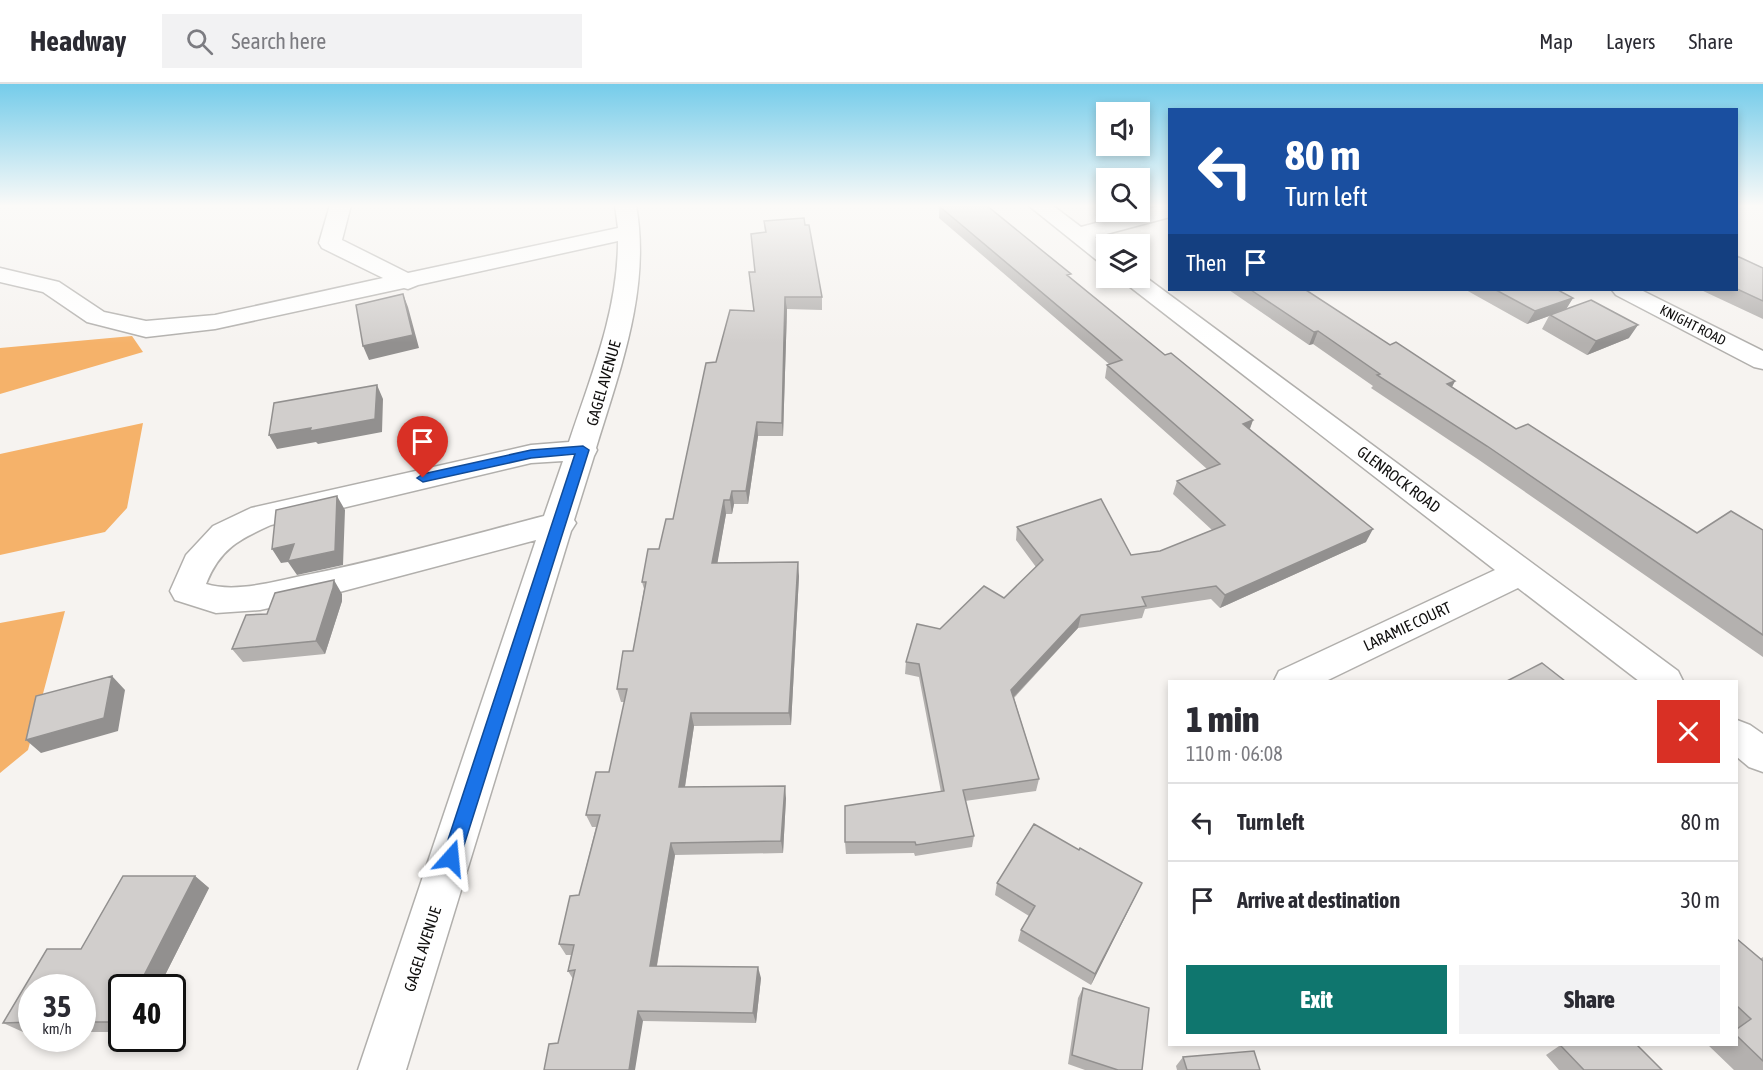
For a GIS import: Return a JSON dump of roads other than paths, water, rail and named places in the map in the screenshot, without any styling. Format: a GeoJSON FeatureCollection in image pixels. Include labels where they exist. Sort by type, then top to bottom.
{"type":"FeatureCollection","features":[{"type":"Feature","properties":{"kind":"street"},"geometry":{"type":"LineString","coordinates":[[346,251],[408,282]]}},
{"type":"Feature","properties":{"kind":"street"},"geometry":{"type":"LineString","coordinates":[[0,275],[51,287],[96,317],[146,329],[215,322],[408,282],[516,251]]}},
{"type":"Feature","properties":{"kind":"street","name":"GAGEL AVENUE"},"geometry":{"type":"LineString","coordinates":[[382,1070],[614,350],[627,294],[627,251]]}},
{"type":"Feature","properties":{"kind":"street","name":"GLENROCK ROAD"},"geometry":{"type":"LineString","coordinates":[[1146,288],[1664,680]]}},
{"type":"Feature","properties":{"kind":"street","name":"KNIGHT ROAD"},"geometry":{"type":"LineString","coordinates":[[1626,291],[1763,360]]}},
{"type":"Feature","properties":{"kind":"street"},"geometry":{"type":"LineString","coordinates":[[560,523],[332,582],[260,597],[216,600],[187,591],[198,563],[224,534],[262,516],[531,454],[583,450]]}},
{"type":"Feature","properties":{"kind":"street","name":"LARAMIE COURT"},"geometry":{"type":"LineString","coordinates":[[1294,680],[1521,572]]}},
{"type":"Feature","properties":{"kind":"street"},"geometry":{"type":"LineString","coordinates":[[1738,737],[1763,755]]}}]}
